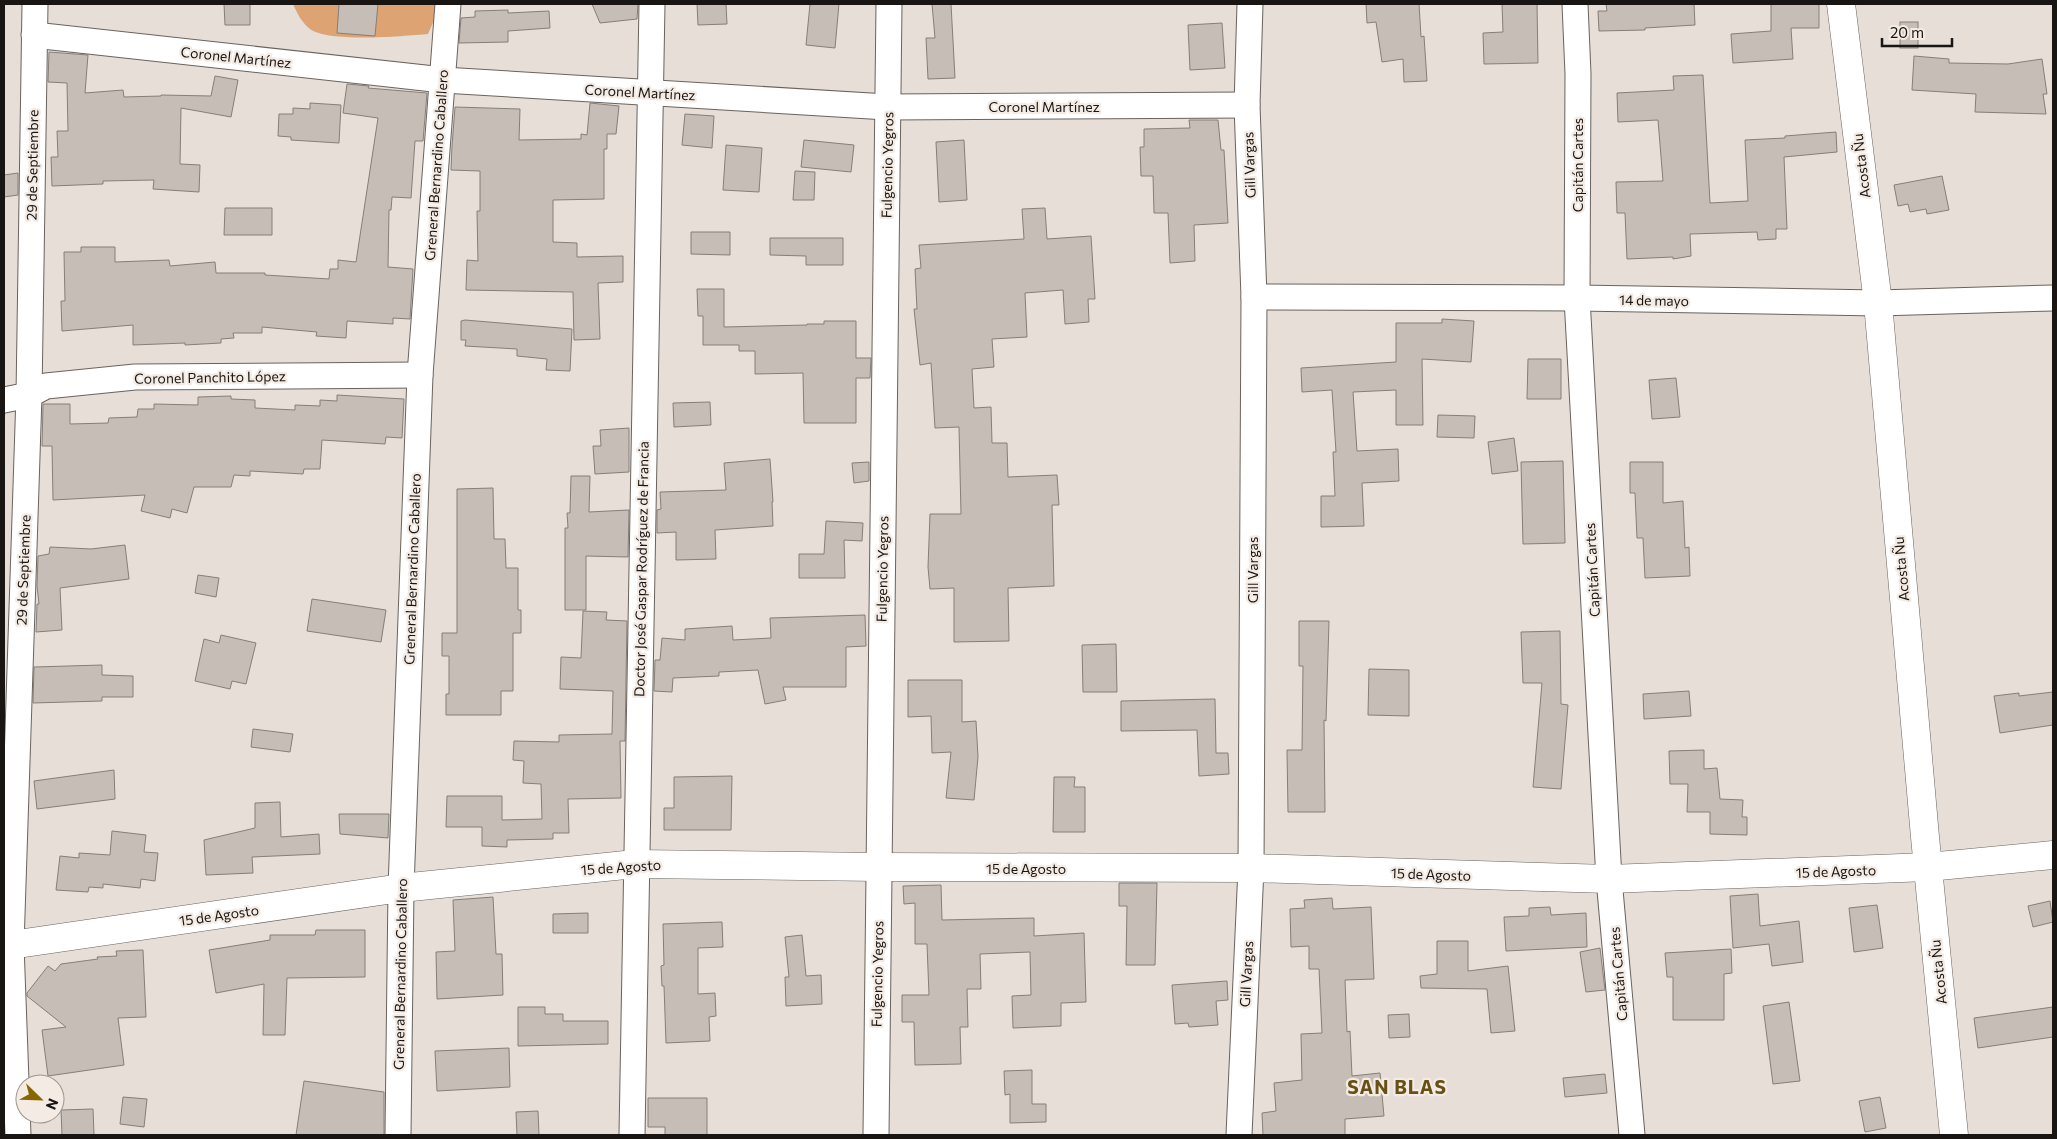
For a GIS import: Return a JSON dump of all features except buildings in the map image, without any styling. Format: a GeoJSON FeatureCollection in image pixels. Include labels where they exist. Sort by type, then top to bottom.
{"type":"FeatureCollection","features":[{"type":"Feature","properties":{"kind":"street","name":"29 de Septiembre"},"geometry":{"type":"LineString","coordinates":[[18,1135],[7,946],[29,395],[35,4]]}},
{"type":"Feature","properties":{"kind":"street","name":"Greneral Bernardino Caballero"},"geometry":{"type":"LineString","coordinates":[[398,1135],[400,888],[420,375],[448,4]]}},
{"type":"Feature","properties":{"kind":"street","name":"Doctor José Gaspar Rodríguez de Francia"},"geometry":{"type":"LineString","coordinates":[[632,1135],[652,4]]}},
{"type":"Feature","properties":{"kind":"street","name":"Fulgencio Yegros"},"geometry":{"type":"LineString","coordinates":[[876,1135],[889,4]]}},
{"type":"Feature","properties":{"kind":"street","name":"Gill Vargas"},"geometry":{"type":"LineString","coordinates":[[1238,1135],[1250,868],[1254,297],[1247,105],[1250,4]]}},
{"type":"Feature","properties":{"kind":"street","name":"Capitán Cartes"},"geometry":{"type":"LineString","coordinates":[[1575,4],[1578,74],[1577,298],[1609,878],[1632,1135]]}},
{"type":"Feature","properties":{"kind":"street","name":"Acosta Ñu"},"geometry":{"type":"LineString","coordinates":[[1841,4],[1878,303],[1928,867],[1954,1135]]}},
{"type":"Feature","properties":{"kind":"street","name":"Coronel Martínez"},"geometry":{"type":"LineString","coordinates":[[34,35],[443,80],[887,107],[1247,105]]}},
{"type":"Feature","properties":{"kind":"street","name":"14 de mayo"},"geometry":{"type":"LineString","coordinates":[[1254,297],[1577,298],[1878,303],[2053,298]]}},
{"type":"Feature","properties":{"kind":"street","name":"Coronel Panchito López"},"geometry":{"type":"LineString","coordinates":[[4,400],[29,395],[46,386],[135,377],[420,375]]}},
{"type":"Feature","properties":{"kind":"street","name":"15 de Agosto"},"geometry":{"type":"LineString","coordinates":[[7,946],[400,888],[636,864],[1250,868],[1609,878],[1928,867],[2053,855]]}},
{"type":"Feature","properties":{"kind":"shaded area"},"geometry":{"type":"Polygon","coordinates":[[[293,4],[441,4],[428,34],[367,38],[333,36],[310,29],[293,4]]]}},
{"type":"Feature","properties":{"kind":"district","name":"SAN BLAS"},"geometry":{"type":"Point","coordinates":[1397,1086]}}]}
